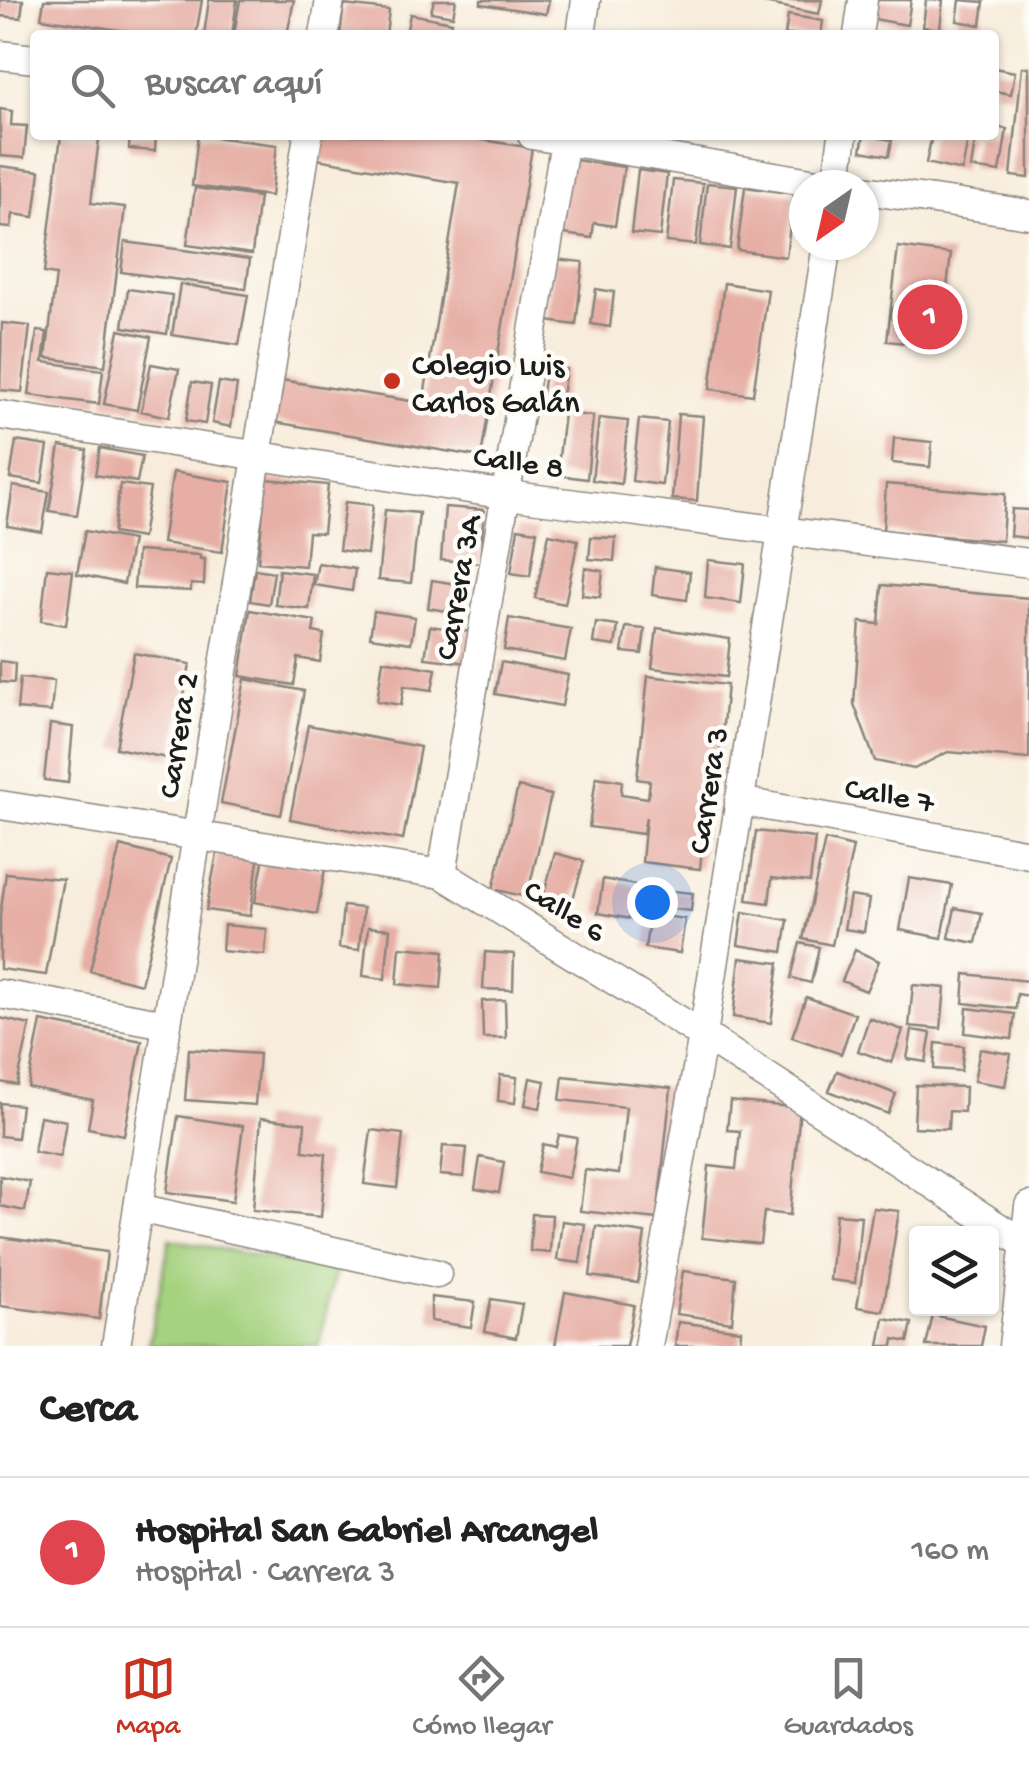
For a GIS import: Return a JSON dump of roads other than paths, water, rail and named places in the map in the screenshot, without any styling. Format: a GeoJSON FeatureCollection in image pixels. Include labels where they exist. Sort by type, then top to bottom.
{"type":"FeatureCollection","features":[{"type":"Feature","properties":{"kind":"street"},"geometry":{"type":"LineString","coordinates":[[325,30],[330,0]]}},
{"type":"Feature","properties":{"kind":"street"},"geometry":{"type":"LineString","coordinates":[[582,30],[586,0]]}},
{"type":"Feature","properties":{"kind":"street"},"geometry":{"type":"LineString","coordinates":[[859,30],[863,0]]}},
{"type":"Feature","properties":{"kind":"street"},"geometry":{"type":"LineString","coordinates":[[0,54],[30,58]]}},
{"type":"Feature","properties":{"kind":"street","name":"Carrera 2"},"geometry":{"type":"LineString","coordinates":[[116,1346],[307,140]]}},
{"type":"Feature","properties":{"kind":"street","name":"Carrera 3A"},"geometry":{"type":"LineString","coordinates":[[442,874],[566,140]]}},
{"type":"Feature","properties":{"kind":"street"},"geometry":{"type":"LineString","coordinates":[[577,140],[789,178]]}},
{"type":"Feature","properties":{"kind":"street"},"geometry":{"type":"LineString","coordinates":[[838,170],[842,140]]}},
{"type":"Feature","properties":{"kind":"street"},"geometry":{"type":"LineString","coordinates":[[879,192],[1029,214]]}},
{"type":"Feature","properties":{"kind":"street","name":"Carrera 3"},"geometry":{"type":"LineString","coordinates":[[648,1346],[703,1035],[825,260]]}},
{"type":"Feature","properties":{"kind":"street","name":"Calle 8"},"geometry":{"type":"LineString","coordinates":[[0,415],[507,495],[1029,563]]}},
{"type":"Feature","properties":{"kind":"street","name":"Calle 7"},"geometry":{"type":"LineString","coordinates":[[739,801],[1029,854]]}},
{"type":"Feature","properties":{"kind":"street","name":"Calle 6"},"geometry":{"type":"LineString","coordinates":[[0,806],[442,874],[703,1035],[1027,1246]]}},
{"type":"Feature","properties":{"kind":"street"},"geometry":{"type":"LineString","coordinates":[[0,994],[166,1024]]}},
{"type":"Feature","properties":{"kind":"street"},"geometry":{"type":"LineString","coordinates":[[1013,1346],[1029,1206]]}},
{"type":"Feature","properties":{"kind":"street"},"geometry":{"type":"LineString","coordinates":[[138,1208],[437,1274]]}},
{"type":"Feature","properties":{"kind":"place","name":"Hospital San Gabriel Arcangel"},"geometry":{"type":"Point","coordinates":[930,317]}},
{"type":"Feature","properties":{"kind":"place","name":"Colegio Luis Carlos Galán"},"geometry":{"type":"Point","coordinates":[392,381]}}]}
